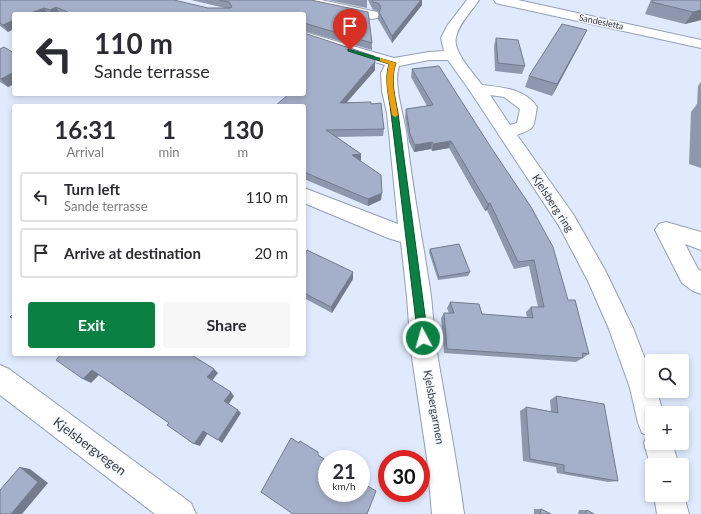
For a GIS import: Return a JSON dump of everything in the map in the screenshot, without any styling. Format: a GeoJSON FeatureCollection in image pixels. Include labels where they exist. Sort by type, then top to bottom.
{"type":"FeatureCollection","features":[{"type":"Feature","properties":{"kind":"street","name":"Kjelsberg ring"},"geometry":{"type":"LineString","coordinates":[[473,0],[454,26],[448,38],[452,55],[477,89],[566,220],[597,277],[621,328],[647,406]]}},
{"type":"Feature","properties":{"kind":"street","name":"Sandesletta"},"geometry":{"type":"LineString","coordinates":[[500,0],[701,44]]}},
{"type":"Feature","properties":{"kind":"street"},"geometry":{"type":"LineString","coordinates":[[303,3],[372,15]]}},
{"type":"Feature","properties":{"kind":"street"},"geometry":{"type":"LineString","coordinates":[[306,37],[393,63],[429,56],[452,55]]}},
{"type":"Feature","properties":{"kind":"street","name":"Kjelsbergarmen"},"geometry":{"type":"LineString","coordinates":[[393,63],[389,73],[389,80],[395,113],[419,298],[424,351],[442,458],[448,514]]}},
{"type":"Feature","properties":{"kind":"street"},"geometry":{"type":"LineString","coordinates":[[477,89],[508,93],[529,108],[525,126],[506,132]]}},
{"type":"Feature","properties":{"kind":"street"},"geometry":{"type":"LineString","coordinates":[[306,196],[394,232],[410,235]]}},
{"type":"Feature","properties":{"kind":"street"},"geometry":{"type":"LineString","coordinates":[[701,241],[666,230],[690,276],[701,284]]}},
{"type":"Feature","properties":{"kind":"street","name":"Kjelsbergvegen"},"geometry":{"type":"LineString","coordinates":[[0,378],[180,514]]}},
{"type":"Feature","properties":{"kind":"street"},"geometry":{"type":"LineString","coordinates":[[671,502],[673,514]]}},
{"type":"Feature","properties":{"kind":"building"},"geometry":{"type":"Polygon","coordinates":[[[0,0],[174,0],[208,8],[230,8],[232,7],[229,2],[219,0],[311,0],[368,12],[372,43],[306,24],[306,12],[67,12],[56,7],[50,10],[44,8],[33,12],[12,12],[12,21],[3,25],[0,23],[0,0]]]}},
{"type":"Feature","properties":{"kind":"building"},"geometry":{"type":"Polygon","coordinates":[[[372,0],[421,0],[392,36],[379,12],[381,7],[378,3],[373,2],[372,0]]]}},
{"type":"Feature","properties":{"kind":"building"},"geometry":{"type":"Polygon","coordinates":[[[653,0],[701,0],[701,10],[693,12],[652,2],[653,0]]]}},
{"type":"Feature","properties":{"kind":"building"},"geometry":{"type":"Polygon","coordinates":[[[562,24],[587,30],[557,84],[529,76],[562,24]]]}},
{"type":"Feature","properties":{"kind":"building"},"geometry":{"type":"Polygon","coordinates":[[[306,34],[374,56],[375,62],[340,103],[381,103],[384,129],[326,130],[361,154],[352,155],[381,175],[382,193],[368,199],[306,173],[306,104],[277,104],[287,96],[306,96],[306,34]]]}},
{"type":"Feature","properties":{"kind":"building"},"geometry":{"type":"Polygon","coordinates":[[[496,38],[518,40],[525,66],[498,63],[496,38]]]}},
{"type":"Feature","properties":{"kind":"building"},"geometry":{"type":"Polygon","coordinates":[[[4,47],[12,52],[12,73],[1,79],[0,78],[0,49],[4,47]]]}},
{"type":"Feature","properties":{"kind":"building"},"geometry":{"type":"Polygon","coordinates":[[[439,66],[531,207],[553,247],[568,300],[575,300],[589,354],[582,353],[583,358],[447,349],[444,313],[454,313],[450,302],[479,304],[482,314],[533,318],[531,307],[544,307],[534,260],[518,262],[490,203],[488,204],[451,141],[415,145],[410,134],[406,109],[433,105],[412,69],[439,66]]]}},
{"type":"Feature","properties":{"kind":"building"},"geometry":{"type":"Polygon","coordinates":[[[459,244],[470,272],[439,277],[430,249],[459,244]]]}},
{"type":"Feature","properties":{"kind":"building"},"geometry":{"type":"Polygon","coordinates":[[[307,250],[353,272],[331,307],[306,294],[307,250]]]}},
{"type":"Feature","properties":{"kind":"building"},"geometry":{"type":"Polygon","coordinates":[[[59,356],[193,356],[214,369],[207,377],[231,392],[224,401],[238,410],[218,440],[203,431],[194,444],[167,425],[169,423],[92,370],[83,379],[56,360],[59,356]]]}},
{"type":"Feature","properties":{"kind":"building"},"geometry":{"type":"Polygon","coordinates":[[[556,396],[604,404],[618,481],[564,472],[564,465],[530,459],[526,407],[558,413],[556,396]]]}},
{"type":"Feature","properties":{"kind":"building"},"geometry":{"type":"Polygon","coordinates":[[[291,438],[299,443],[300,441],[318,452],[318,502],[370,502],[370,487],[376,491],[367,514],[293,514],[261,492],[291,438]]]}},
{"type":"Feature","properties":{"kind":"building"},"geometry":{"type":"Polygon","coordinates":[[[20,467],[38,482],[11,514],[0,514],[0,490],[20,467]]]}},
{"type":"Feature","properties":{"kind":"building"},"geometry":{"type":"Polygon","coordinates":[[[541,509],[551,514],[540,514],[541,509]]]}},
{"type":"Feature","properties":{"kind":"building"},"geometry":{"type":"Polygon","coordinates":[[[587,510],[594,514],[586,514],[587,510]]]}},
{"type":"Feature","properties":{"kind":"slow traffic"},"geometry":{"type":"LineString","coordinates":[[382,60],[393,63],[389,73],[389,80],[395,115]]}},
{"type":"Feature","properties":{"kind":"route"},"geometry":{"type":"LineString","coordinates":[[350,50],[393,63],[389,73],[390,91],[395,113],[423,338]]}}]}
